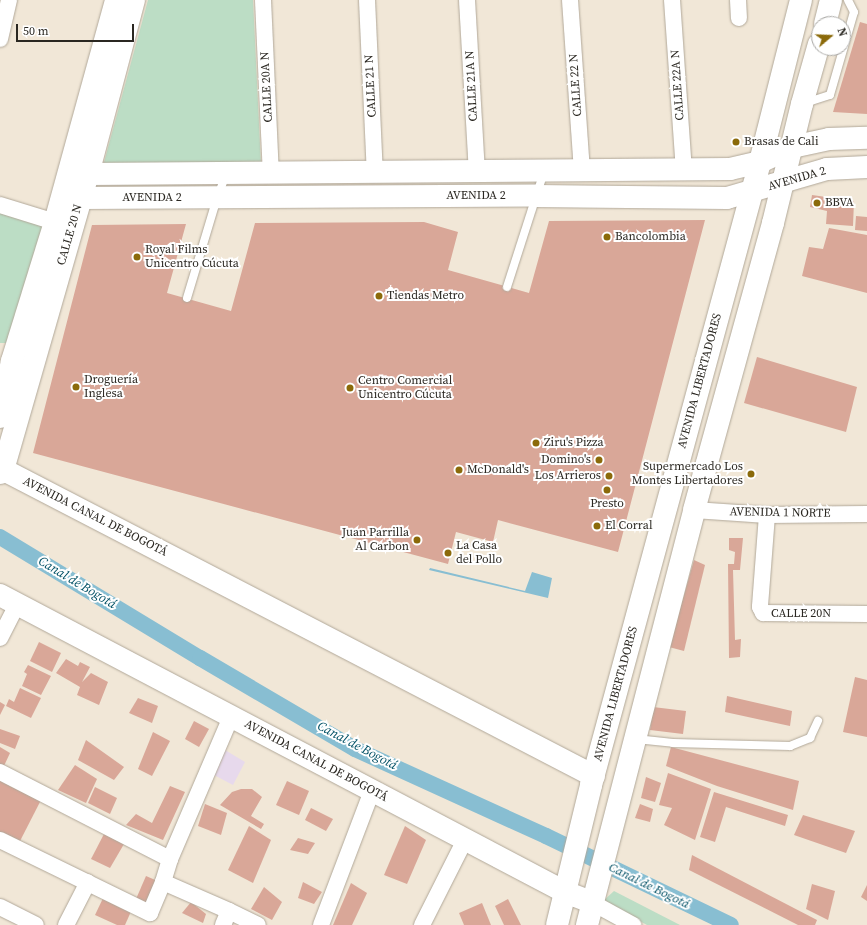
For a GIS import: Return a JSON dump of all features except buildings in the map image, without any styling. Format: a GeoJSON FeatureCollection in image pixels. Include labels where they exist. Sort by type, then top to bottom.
{"type":"FeatureCollection","features":[{"type":"Feature","properties":{"kind":"main road","name":"CALLE 20 N"},"geometry":{"type":"LineString","coordinates":[[0,417],[9,360],[55,222],[116,0]]}},
{"type":"Feature","properties":{"kind":"main road","name":"CALLE 20 N"},"geometry":{"type":"LineString","coordinates":[[1,470],[88,174],[134,0]]}},
{"type":"Feature","properties":{"kind":"main road","name":"AVENIDA LIBERTADORES"},"geometry":{"type":"LineString","coordinates":[[557,925],[592,781],[760,162],[801,0]]}},
{"type":"Feature","properties":{"kind":"main road"},"geometry":{"type":"LineString","coordinates":[[827,16],[831,0]]}},
{"type":"Feature","properties":{"kind":"main road"},"geometry":{"type":"LineString","coordinates":[[587,925],[694,510],[784,182],[802,104],[816,56]]}},
{"type":"Feature","properties":{"kind":"main road","name":"AVENIDA 2"},"geometry":{"type":"LineString","coordinates":[[88,174],[271,174],[730,169],[760,162],[792,147],[829,139],[867,138]]}},
{"type":"Feature","properties":{"kind":"main road","name":"AVENIDA 2"},"geometry":{"type":"LineString","coordinates":[[80,198],[536,196],[727,198],[751,193],[827,169],[867,167]]}},
{"type":"Feature","properties":{"kind":"main road","name":"AVENIDA CANAL DE BOGOTÁ"},"geometry":{"type":"LineString","coordinates":[[1,470],[592,781]]}},
{"type":"Feature","properties":{"kind":"main road","name":"AVENIDA CANAL DE BOGOTÁ"},"geometry":{"type":"LineString","coordinates":[[9,600],[465,840],[594,898]]}},
{"type":"Feature","properties":{"kind":"street"},"geometry":{"type":"LineString","coordinates":[[0,39],[10,0]]}},
{"type":"Feature","properties":{"kind":"street","name":"CALLE 20A N"},"geometry":{"type":"LineString","coordinates":[[263,0],[271,174]]}},
{"type":"Feature","properties":{"kind":"street","name":"CALLE 21 N"},"geometry":{"type":"LineString","coordinates":[[367,0],[375,173]]}},
{"type":"Feature","properties":{"kind":"street","name":"CALLE 21A N"},"geometry":{"type":"LineString","coordinates":[[467,0],[477,172]]}},
{"type":"Feature","properties":{"kind":"street","name":"CALLE 22 N"},"geometry":{"type":"LineString","coordinates":[[570,0],[582,171]]}},
{"type":"Feature","properties":{"kind":"street","name":"CALLE 22A N"},"geometry":{"type":"LineString","coordinates":[[672,0],[684,170]]}},
{"type":"Feature","properties":{"kind":"street"},"geometry":{"type":"LineString","coordinates":[[738,0],[739,18]]}},
{"type":"Feature","properties":{"kind":"street"},"geometry":{"type":"LineString","coordinates":[[0,205],[55,222]]}},
{"type":"Feature","properties":{"kind":"street","name":"AVENIDA 1 NORTE"},"geometry":{"type":"LineString","coordinates":[[694,510],[767,515],[867,514]]}},
{"type":"Feature","properties":{"kind":"street","name":"CALLE 20N"},"geometry":{"type":"LineString","coordinates":[[767,515],[760,607],[763,613],[867,614]]}},
{"type":"Feature","properties":{"kind":"street"},"geometry":{"type":"LineString","coordinates":[[0,638],[9,600]]}},
{"type":"Feature","properties":{"kind":"street"},"geometry":{"type":"LineString","coordinates":[[0,840],[88,882],[146,919],[163,882],[170,859],[231,717]]}},
{"type":"Feature","properties":{"kind":"street"},"geometry":{"type":"LineString","coordinates":[[0,772],[170,859]]}},
{"type":"Feature","properties":{"kind":"street"},"geometry":{"type":"LineString","coordinates":[[321,925],[372,791]]}},
{"type":"Feature","properties":{"kind":"street"},"geometry":{"type":"LineString","coordinates":[[422,925],[465,840]]}},
{"type":"Feature","properties":{"kind":"street"},"geometry":{"type":"LineString","coordinates":[[66,925],[88,882]]}},
{"type":"Feature","properties":{"kind":"street"},"geometry":{"type":"LineString","coordinates":[[163,882],[226,918],[258,925]]}},
{"type":"Feature","properties":{"kind":"street","name":"AVENIDA CANAL DE BOGOTÁ"},"geometry":{"type":"LineString","coordinates":[[594,898],[633,925]]}},
{"type":"Feature","properties":{"kind":"street"},"geometry":{"type":"LineString","coordinates":[[0,907],[36,925]]}},
{"type":"Feature","properties":{"kind":"lane"},"geometry":{"type":"LineString","coordinates":[[802,104],[830,95],[854,12],[848,0]]}},
{"type":"Feature","properties":{"kind":"lane"},"geometry":{"type":"LineString","coordinates":[[507,287],[544,171]]}},
{"type":"Feature","properties":{"kind":"lane"},"geometry":{"type":"LineString","coordinates":[[187,298],[217,198],[226,174]]}},
{"type":"Feature","properties":{"kind":"lane"},"geometry":{"type":"LineString","coordinates":[[635,739],[673,743],[790,746],[810,738],[818,720]]}},
{"type":"Feature","properties":{"kind":"shaded area"},"geometry":{"type":"Polygon","coordinates":[[[225,750],[245,762],[233,785],[214,775],[225,750]]]}},
{"type":"Feature","properties":{"kind":"green space"},"geometry":{"type":"Polygon","coordinates":[[[148,0],[253,0],[261,165],[103,166],[148,0]]]}},
{"type":"Feature","properties":{"kind":"green space"},"geometry":{"type":"Polygon","coordinates":[[[0,209],[49,224],[9,343],[0,343],[0,209]]]}},
{"type":"Feature","properties":{"kind":"green space"},"geometry":{"type":"Polygon","coordinates":[[[614,891],[680,925],[647,925],[603,901],[614,891]]]}},
{"type":"Feature","properties":{"kind":"water"},"geometry":{"type":"Polygon","coordinates":[[[430,568],[525,591],[532,572],[552,578],[548,598],[429,570],[430,568]]]}},
{"type":"Feature","properties":{"kind":"waterway","name":"Canal de Bogotá"},"geometry":{"type":"LineString","coordinates":[[0,537],[200,658],[355,749],[546,836],[731,925]]}},
{"type":"Feature","properties":{"kind":"place","name":"Brasas de Cali"},"geometry":{"type":"Point","coordinates":[736,142]}},
{"type":"Feature","properties":{"kind":"place","name":"BBVA"},"geometry":{"type":"Point","coordinates":[817,203]}},
{"type":"Feature","properties":{"kind":"place","name":"Bancolombia"},"geometry":{"type":"Point","coordinates":[607,237]}},
{"type":"Feature","properties":{"kind":"place","name":"Royal Films Unicentro Cúcuta"},"geometry":{"type":"Point","coordinates":[137,257]}},
{"type":"Feature","properties":{"kind":"place","name":"Tiendas Metro"},"geometry":{"type":"Point","coordinates":[379,296]}},
{"type":"Feature","properties":{"kind":"place","name":"Droguería Inglesa"},"geometry":{"type":"Point","coordinates":[76,387]}},
{"type":"Feature","properties":{"kind":"place","name":"Centro Comercial Unicentro Cúcuta"},"geometry":{"type":"Point","coordinates":[350,388]}},
{"type":"Feature","properties":{"kind":"place","name":"Ziru's Pizza"},"geometry":{"type":"Point","coordinates":[536,443]}},
{"type":"Feature","properties":{"kind":"place","name":"Domino's"},"geometry":{"type":"Point","coordinates":[599,460]}},
{"type":"Feature","properties":{"kind":"place","name":"McDonald's"},"geometry":{"type":"Point","coordinates":[459,470]}},
{"type":"Feature","properties":{"kind":"place","name":"Supermercado Los Montes Libertadores"},"geometry":{"type":"Point","coordinates":[751,474]}},
{"type":"Feature","properties":{"kind":"place","name":"Los Arrieros"},"geometry":{"type":"Point","coordinates":[609,476]}},
{"type":"Feature","properties":{"kind":"place","name":"Presto"},"geometry":{"type":"Point","coordinates":[607,490]}},
{"type":"Feature","properties":{"kind":"place","name":"El Corral"},"geometry":{"type":"Point","coordinates":[597,526]}},
{"type":"Feature","properties":{"kind":"place","name":"Juan Parrilla Al Carbon"},"geometry":{"type":"Point","coordinates":[417,540]}},
{"type":"Feature","properties":{"kind":"place","name":"La Casa del Pollo"},"geometry":{"type":"Point","coordinates":[448,553]}}]}
